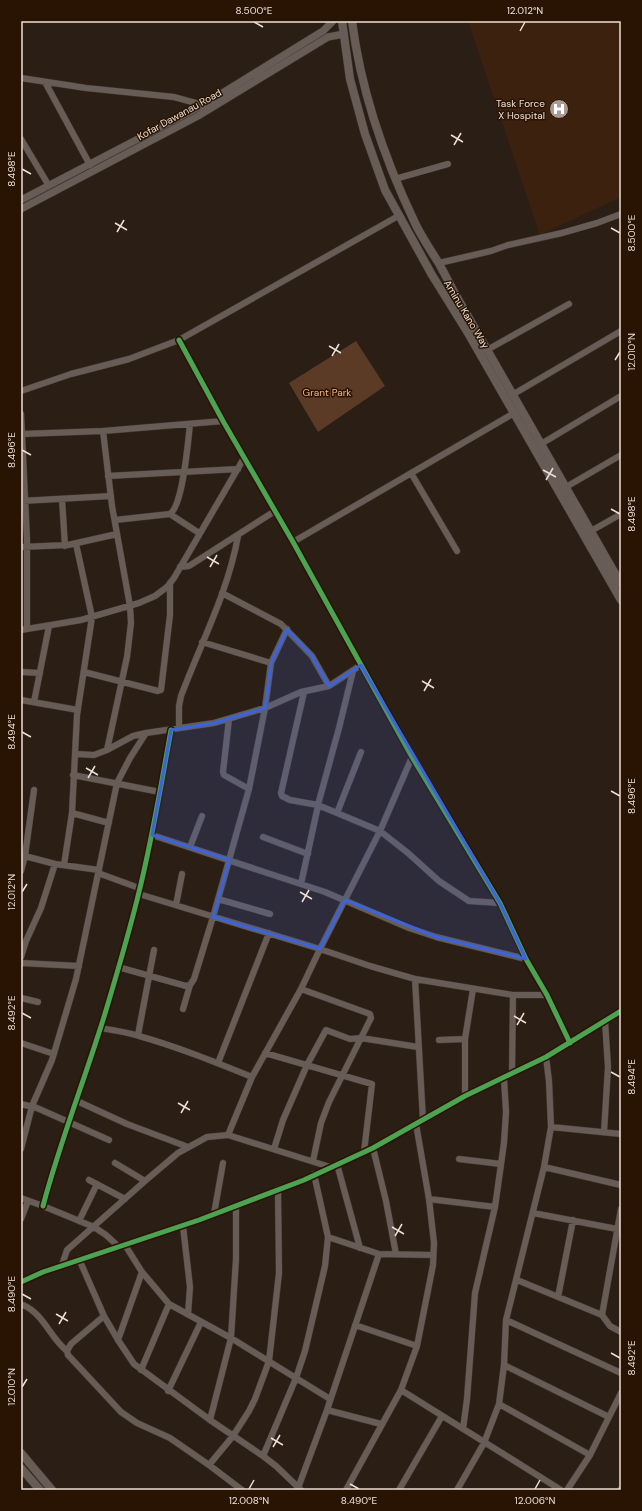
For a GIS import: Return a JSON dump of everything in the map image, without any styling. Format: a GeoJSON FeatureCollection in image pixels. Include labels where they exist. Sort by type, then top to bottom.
{"type":"FeatureCollection","features":[{"type":"Feature","properties":{"kind":"main road","name":"Aminu Kano Way"},"geometry":{"type":"LineString","coordinates":[[342,21],[350,79],[365,134],[386,190],[432,275],[468,333],[513,414],[558,487],[621,600]]}},
{"type":"Feature","properties":{"kind":"main road","name":"Aminu Kano Way"},"geometry":{"type":"LineString","coordinates":[[352,21],[360,73],[379,137],[395,179],[415,224],[591,531],[619,575],[621,584]]}},
{"type":"Feature","properties":{"kind":"main road"},"geometry":{"type":"LineString","coordinates":[[380,175],[392,170]]}},
{"type":"Feature","properties":{"kind":"main road"},"geometry":{"type":"LineString","coordinates":[[21,1453],[52,1490]]}},
{"type":"Feature","properties":{"kind":"main road"},"geometry":{"type":"LineString","coordinates":[[21,1468],[40,1490]]}},
{"type":"Feature","properties":{"kind":"street","name":"Kofar Dawanau Road"},"geometry":{"type":"LineString","coordinates":[[21,200],[203,105],[323,31],[333,21]]}},
{"type":"Feature","properties":{"kind":"street","name":"Kofar Dawanau Road"},"geometry":{"type":"LineString","coordinates":[[21,209],[198,116],[328,37],[344,34]]}},
{"type":"Feature","properties":{"kind":"street"},"geometry":{"type":"LineString","coordinates":[[21,78],[86,88],[174,97],[203,105]]}},
{"type":"Feature","properties":{"kind":"street"},"geometry":{"type":"LineString","coordinates":[[45,82],[90,165]]}},
{"type":"Feature","properties":{"kind":"street"},"geometry":{"type":"LineString","coordinates":[[21,139],[49,186]]}},
{"type":"Feature","properties":{"kind":"street"},"geometry":{"type":"LineString","coordinates":[[395,179],[448,164]]}},
{"type":"Feature","properties":{"kind":"street"},"geometry":{"type":"LineString","coordinates":[[439,264],[508,245],[562,233],[597,223],[621,214]]}},
{"type":"Feature","properties":{"kind":"street"},"geometry":{"type":"LineString","coordinates":[[21,391],[71,374],[129,358],[179,340],[400,215]]}},
{"type":"Feature","properties":{"kind":"street"},"geometry":{"type":"LineString","coordinates":[[487,350],[569,304]]}},
{"type":"Feature","properties":{"kind":"street"},"geometry":{"type":"LineString","coordinates":[[512,395],[621,331]]}},
{"type":"Feature","properties":{"kind":"street"},"geometry":{"type":"LineString","coordinates":[[179,340],[412,757],[500,903],[526,958],[548,995],[570,1043]]}},
{"type":"Feature","properties":{"kind":"street"},"geometry":{"type":"LineString","coordinates":[[541,444],[621,396]]}},
{"type":"Feature","properties":{"kind":"street"},"geometry":{"type":"LineString","coordinates":[[293,542],[521,410]]}},
{"type":"Feature","properties":{"kind":"street"},"geometry":{"type":"LineString","coordinates":[[21,414],[24,630],[81,620],[130,606],[155,596],[170,583],[244,458]]}},
{"type":"Feature","properties":{"kind":"street"},"geometry":{"type":"LineString","coordinates":[[22,434],[103,431],[223,421]]}},
{"type":"Feature","properties":{"kind":"street"},"geometry":{"type":"LineString","coordinates":[[115,520],[170,514],[174,511],[184,472],[190,424]]}},
{"type":"Feature","properties":{"kind":"street"},"geometry":{"type":"LineString","coordinates":[[103,431],[111,496],[130,606],[130,638],[107,750]]}},
{"type":"Feature","properties":{"kind":"street"},"geometry":{"type":"LineString","coordinates":[[566,487],[621,456]]}},
{"type":"Feature","properties":{"kind":"street"},"geometry":{"type":"LineString","coordinates":[[108,476],[238,469]]}},
{"type":"Feature","properties":{"kind":"street"},"geometry":{"type":"LineString","coordinates":[[411,473],[457,551]]}},
{"type":"Feature","properties":{"kind":"street"},"geometry":{"type":"LineString","coordinates":[[23,501],[111,496]]}},
{"type":"Feature","properties":{"kind":"street"},"geometry":{"type":"LineString","coordinates":[[62,498],[65,546]]}},
{"type":"Feature","properties":{"kind":"street"},"geometry":{"type":"LineString","coordinates":[[180,567],[189,566],[275,511]]}},
{"type":"Feature","properties":{"kind":"street"},"geometry":{"type":"LineString","coordinates":[[170,514],[199,533]]}},
{"type":"Feature","properties":{"kind":"street"},"geometry":{"type":"LineString","coordinates":[[591,531],[621,514]]}},
{"type":"Feature","properties":{"kind":"street"},"geometry":{"type":"LineString","coordinates":[[24,548],[65,546],[117,534]]}},
{"type":"Feature","properties":{"kind":"street"},"geometry":{"type":"LineString","coordinates":[[179,728],[179,706],[181,696],[231,568],[238,536]]}},
{"type":"Feature","properties":{"kind":"street"},"geometry":{"type":"LineString","coordinates":[[64,865],[72,813],[73,775],[76,754],[78,710],[92,617],[76,544]]}},
{"type":"Feature","properties":{"kind":"street"},"geometry":{"type":"LineString","coordinates":[[84,672],[158,691],[162,688],[170,615],[170,583]]}},
{"type":"Feature","properties":{"kind":"street"},"geometry":{"type":"LineString","coordinates":[[222,593],[275,620],[287,630],[312,656],[329,686]]}},
{"type":"Feature","properties":{"kind":"street"},"geometry":{"type":"LineString","coordinates":[[34,702],[49,626]]}},
{"type":"Feature","properties":{"kind":"street"},"geometry":{"type":"LineString","coordinates":[[183,1009],[213,917],[249,789],[265,708],[271,663],[287,630]]}},
{"type":"Feature","properties":{"kind":"street"},"geometry":{"type":"LineString","coordinates":[[202,642],[271,663]]}},
{"type":"Feature","properties":{"kind":"street"},"geometry":{"type":"LineString","coordinates":[[76,754],[94,755],[107,750],[129,737],[214,723],[265,708],[304,692],[329,686],[361,665]]}},
{"type":"Feature","properties":{"kind":"street"},"geometry":{"type":"LineString","coordinates":[[301,884],[318,805],[340,728],[353,671]]}},
{"type":"Feature","properties":{"kind":"street"},"geometry":{"type":"LineString","coordinates":[[21,672],[40,673]]}},
{"type":"Feature","properties":{"kind":"street"},"geometry":{"type":"LineString","coordinates":[[304,692],[281,793],[282,796],[290,800],[318,805],[380,831],[408,853],[439,881],[469,901],[500,903]]}},
{"type":"Feature","properties":{"kind":"street"},"geometry":{"type":"LineString","coordinates":[[21,700],[78,710]]}},
{"type":"Feature","properties":{"kind":"street"},"geometry":{"type":"LineString","coordinates":[[229,718],[223,772],[224,775],[249,789]]}},
{"type":"Feature","properties":{"kind":"street"},"geometry":{"type":"LineString","coordinates":[[43,1206],[53,1168],[77,1101],[100,1028],[139,891],[152,835],[171,730]]}},
{"type":"Feature","properties":{"kind":"street"},"geometry":{"type":"LineString","coordinates":[[21,1150],[32,1106],[54,1054],[69,1005],[79,966],[117,783],[130,758],[146,733]]}},
{"type":"Feature","properties":{"kind":"street"},"geometry":{"type":"LineString","coordinates":[[337,813],[361,752]]}},
{"type":"Feature","properties":{"kind":"street"},"geometry":{"type":"LineString","coordinates":[[228,1135],[252,1078],[301,989],[380,831],[412,757]]}},
{"type":"Feature","properties":{"kind":"street"},"geometry":{"type":"LineString","coordinates":[[73,775],[160,792]]}},
{"type":"Feature","properties":{"kind":"street"},"geometry":{"type":"LineString","coordinates":[[21,871],[34,790]]}},
{"type":"Feature","properties":{"kind":"street"},"geometry":{"type":"LineString","coordinates":[[72,813],[109,823]]}},
{"type":"Feature","properties":{"kind":"street"},"geometry":{"type":"LineString","coordinates":[[190,848],[202,816]]}},
{"type":"Feature","properties":{"kind":"street"},"geometry":{"type":"LineString","coordinates":[[152,835],[301,884],[345,900],[409,928],[436,937],[526,958]]}},
{"type":"Feature","properties":{"kind":"street"},"geometry":{"type":"LineString","coordinates":[[263,837],[308,854]]}},
{"type":"Feature","properties":{"kind":"street"},"geometry":{"type":"LineString","coordinates":[[23,856],[54,864],[98,871],[139,891],[176,905],[320,949],[370,966],[414,978],[513,995],[548,995]]}},
{"type":"Feature","properties":{"kind":"street"},"geometry":{"type":"LineString","coordinates":[[21,956],[23,940],[41,908],[54,864]]}},
{"type":"Feature","properties":{"kind":"street"},"geometry":{"type":"LineString","coordinates":[[176,905],[182,874]]}},
{"type":"Feature","properties":{"kind":"street"},"geometry":{"type":"LineString","coordinates":[[218,899],[270,914]]}},
{"type":"Feature","properties":{"kind":"street"},"geometry":{"type":"LineString","coordinates":[[218,1063],[269,933]]}},
{"type":"Feature","properties":{"kind":"street"},"geometry":{"type":"LineString","coordinates":[[138,1035],[154,950]]}},
{"type":"Feature","properties":{"kind":"street"},"geometry":{"type":"LineString","coordinates":[[21,963],[79,966]]}},
{"type":"Feature","properties":{"kind":"street"},"geometry":{"type":"LineString","coordinates":[[118,967],[186,986],[190,985]]}},
{"type":"Feature","properties":{"kind":"street"},"geometry":{"type":"LineString","coordinates":[[414,978],[423,1120]]}},
{"type":"Feature","properties":{"kind":"street"},"geometry":{"type":"LineString","coordinates":[[301,989],[370,1014],[371,1018],[329,1102],[321,1123],[312,1161]]}},
{"type":"Feature","properties":{"kind":"street"},"geometry":{"type":"LineString","coordinates":[[465,1096],[465,1039],[473,989]]}},
{"type":"Feature","properties":{"kind":"street"},"geometry":{"type":"LineString","coordinates":[[512,1074],[513,995]]}},
{"type":"Feature","properties":{"kind":"street"},"geometry":{"type":"LineString","coordinates":[[21,998],[38,1002]]}},
{"type":"Feature","properties":{"kind":"street"},"geometry":{"type":"LineString","coordinates":[[21,1282],[62,1265],[183,1226],[236,1206],[278,1190],[373,1148],[465,1096],[546,1058],[621,1011]]}},
{"type":"Feature","properties":{"kind":"street"},"geometry":{"type":"LineString","coordinates":[[604,1132],[608,1067],[605,1021]]}},
{"type":"Feature","properties":{"kind":"street"},"geometry":{"type":"LineString","coordinates":[[100,1028],[138,1035],[218,1063],[252,1078]]}},
{"type":"Feature","properties":{"kind":"street"},"geometry":{"type":"LineString","coordinates":[[274,1149],[283,1120],[307,1065],[326,1030],[350,1039],[362,1038],[418,1047]]}},
{"type":"Feature","properties":{"kind":"street"},"geometry":{"type":"LineString","coordinates":[[439,1040],[465,1039]]}},
{"type":"Feature","properties":{"kind":"street"},"geometry":{"type":"LineString","coordinates":[[21,1043],[54,1054]]}},
{"type":"Feature","properties":{"kind":"street"},"geometry":{"type":"LineString","coordinates":[[265,1053],[370,1083],[373,1086],[364,1152]]}},
{"type":"Feature","properties":{"kind":"street"},"geometry":{"type":"LineString","coordinates":[[459,1490],[484,1443],[499,1404],[504,1365],[506,1320],[544,1167],[551,1127],[549,1081],[546,1058]]}},
{"type":"Feature","properties":{"kind":"street"},"geometry":{"type":"LineString","coordinates":[[463,1429],[467,1399],[475,1293],[496,1207],[506,1130],[504,1079]]}},
{"type":"Feature","properties":{"kind":"street"},"geometry":{"type":"LineString","coordinates":[[77,1101],[127,1124],[188,1147]]}},
{"type":"Feature","properties":{"kind":"street"},"geometry":{"type":"LineString","coordinates":[[21,1104],[32,1106],[109,1140]]}},
{"type":"Feature","properties":{"kind":"street"},"geometry":{"type":"LineString","coordinates":[[346,1490],[401,1390],[417,1346],[434,1243],[429,1199],[416,1124]]}},
{"type":"Feature","properties":{"kind":"street"},"geometry":{"type":"LineString","coordinates":[[551,1127],[621,1134]]}},
{"type":"Feature","properties":{"kind":"street"},"geometry":{"type":"LineString","coordinates":[[62,1265],[67,1250],[145,1181],[188,1147],[207,1137],[228,1135],[312,1161],[333,1165]]}},
{"type":"Feature","properties":{"kind":"street"},"geometry":{"type":"LineString","coordinates":[[373,1148],[386,1201],[396,1254]]}},
{"type":"Feature","properties":{"kind":"street"},"geometry":{"type":"LineString","coordinates":[[459,1159],[501,1164]]}},
{"type":"Feature","properties":{"kind":"street"},"geometry":{"type":"LineString","coordinates":[[115,1163],[145,1181]]}},
{"type":"Feature","properties":{"kind":"street"},"geometry":{"type":"LineString","coordinates":[[214,1214],[223,1163]]}},
{"type":"Feature","properties":{"kind":"street"},"geometry":{"type":"LineString","coordinates":[[333,1165],[360,1248]]}},
{"type":"Feature","properties":{"kind":"street"},"geometry":{"type":"LineString","coordinates":[[544,1167],[621,1185]]}},
{"type":"Feature","properties":{"kind":"street"},"geometry":{"type":"LineString","coordinates":[[263,1456],[296,1378],[305,1351],[325,1266],[328,1237],[314,1174]]}},
{"type":"Feature","properties":{"kind":"street"},"geometry":{"type":"LineString","coordinates":[[89,1180],[125,1199]]}},
{"type":"Feature","properties":{"kind":"street"},"geometry":{"type":"LineString","coordinates":[[80,1221],[97,1184]]}},
{"type":"Feature","properties":{"kind":"street"},"geometry":{"type":"LineString","coordinates":[[209,1465],[233,1436],[255,1399],[269,1361],[279,1273],[278,1190]]}},
{"type":"Feature","properties":{"kind":"street"},"geometry":{"type":"LineString","coordinates":[[21,1198],[94,1227],[106,1235],[119,1247]]}},
{"type":"Feature","properties":{"kind":"street"},"geometry":{"type":"LineString","coordinates":[[429,1199],[496,1207]]}},
{"type":"Feature","properties":{"kind":"street"},"geometry":{"type":"LineString","coordinates":[[21,1219],[28,1201]]}},
{"type":"Feature","properties":{"kind":"street"},"geometry":{"type":"LineString","coordinates":[[210,1420],[231,1338],[236,1259],[236,1206]]}},
{"type":"Feature","properties":{"kind":"street"},"geometry":{"type":"LineString","coordinates":[[602,1315],[621,1210]]}},
{"type":"Feature","properties":{"kind":"street"},"geometry":{"type":"LineString","coordinates":[[533,1213],[617,1229]]}},
{"type":"Feature","properties":{"kind":"street"},"geometry":{"type":"LineString","coordinates":[[558,1297],[573,1220]]}},
{"type":"Feature","properties":{"kind":"street"},"geometry":{"type":"LineString","coordinates":[[183,1226],[190,1287],[188,1314]]}},
{"type":"Feature","properties":{"kind":"street"},"geometry":{"type":"LineString","coordinates":[[328,1237],[379,1254],[433,1256]]}},
{"type":"Feature","properties":{"kind":"street"},"geometry":{"type":"LineString","coordinates":[[125,1245],[142,1272],[169,1304],[231,1338],[330,1399]]}},
{"type":"Feature","properties":{"kind":"street"},"geometry":{"type":"LineString","coordinates":[[79,1259],[104,1316],[134,1364],[210,1420],[263,1456],[276,1466],[299,1489],[379,1254]]}},
{"type":"Feature","properties":{"kind":"street"},"geometry":{"type":"LineString","coordinates":[[118,1340],[142,1272]]}},
{"type":"Feature","properties":{"kind":"street"},"geometry":{"type":"LineString","coordinates":[[517,1280],[602,1315],[610,1326],[621,1332]]}},
{"type":"Feature","properties":{"kind":"street"},"geometry":{"type":"LineString","coordinates":[[141,1370],[169,1304]]}},
{"type":"Feature","properties":{"kind":"street"},"geometry":{"type":"LineString","coordinates":[[23,1305],[30,1308],[40,1318],[62,1347],[128,1418],[170,1438],[242,1490]]}},
{"type":"Feature","properties":{"kind":"street"},"geometry":{"type":"LineString","coordinates":[[67,1351],[71,1344],[104,1316]]}},
{"type":"Feature","properties":{"kind":"street"},"geometry":{"type":"LineString","coordinates":[[506,1320],[621,1373]]}},
{"type":"Feature","properties":{"kind":"street"},"geometry":{"type":"LineString","coordinates":[[168,1390],[201,1322]]}},
{"type":"Feature","properties":{"kind":"street"},"geometry":{"type":"LineString","coordinates":[[355,1325],[417,1346]]}},
{"type":"Feature","properties":{"kind":"street"},"geometry":{"type":"LineString","coordinates":[[504,1365],[609,1417]]}},
{"type":"Feature","properties":{"kind":"street"},"geometry":{"type":"LineString","coordinates":[[401,1390],[561,1490]]}},
{"type":"Feature","properties":{"kind":"street"},"geometry":{"type":"LineString","coordinates":[[567,1490],[590,1455],[621,1393]]}},
{"type":"Feature","properties":{"kind":"street"},"geometry":{"type":"LineString","coordinates":[[499,1404],[590,1455]]}},
{"type":"Feature","properties":{"kind":"street"},"geometry":{"type":"LineString","coordinates":[[326,1410],[381,1424]]}},
{"type":"Feature","properties":{"kind":"street"},"geometry":{"type":"LineString","coordinates":[[399,1490],[442,1416]]}},
{"type":"Feature","properties":{"kind":"highlighted area"},"geometry":{"type":"Polygon","coordinates":[[[287,629],[312,656],[329,686],[361,665],[500,903],[526,959],[436,937],[345,900],[320,949],[213,917],[229,860],[152,835],[171,730],[214,723],[265,708],[271,663],[287,629]]]}},
{"type":"Feature","properties":{"kind":"shaded area","name":"Task Force X Hospital"},"geometry":{"type":"Polygon","coordinates":[[[468,21],[621,21],[621,197],[540,235],[468,21]]]}},
{"type":"Feature","properties":{"kind":"green space","name":"Grant Park"},"geometry":{"type":"Polygon","coordinates":[[[356,341],[385,386],[318,432],[289,383],[356,341]]]}},
{"type":"Feature","properties":{"kind":"cycle path"},"geometry":{"type":"LineString","coordinates":[[179,340],[412,757],[500,903],[526,959],[547,995],[570,1043]]}},
{"type":"Feature","properties":{"kind":"cycle path"},"geometry":{"type":"LineString","coordinates":[[43,1206],[99,1032],[131,924],[148,855],[171,730]]}},
{"type":"Feature","properties":{"kind":"cycle path"},"geometry":{"type":"LineString","coordinates":[[21,1282],[43,1272],[199,1220],[304,1180],[373,1148],[465,1096],[546,1057],[621,1011]]}},
{"type":"Feature","properties":{"kind":"place","name":"Task Force X Hospital"},"geometry":{"type":"Point","coordinates":[559,109]}}]}
